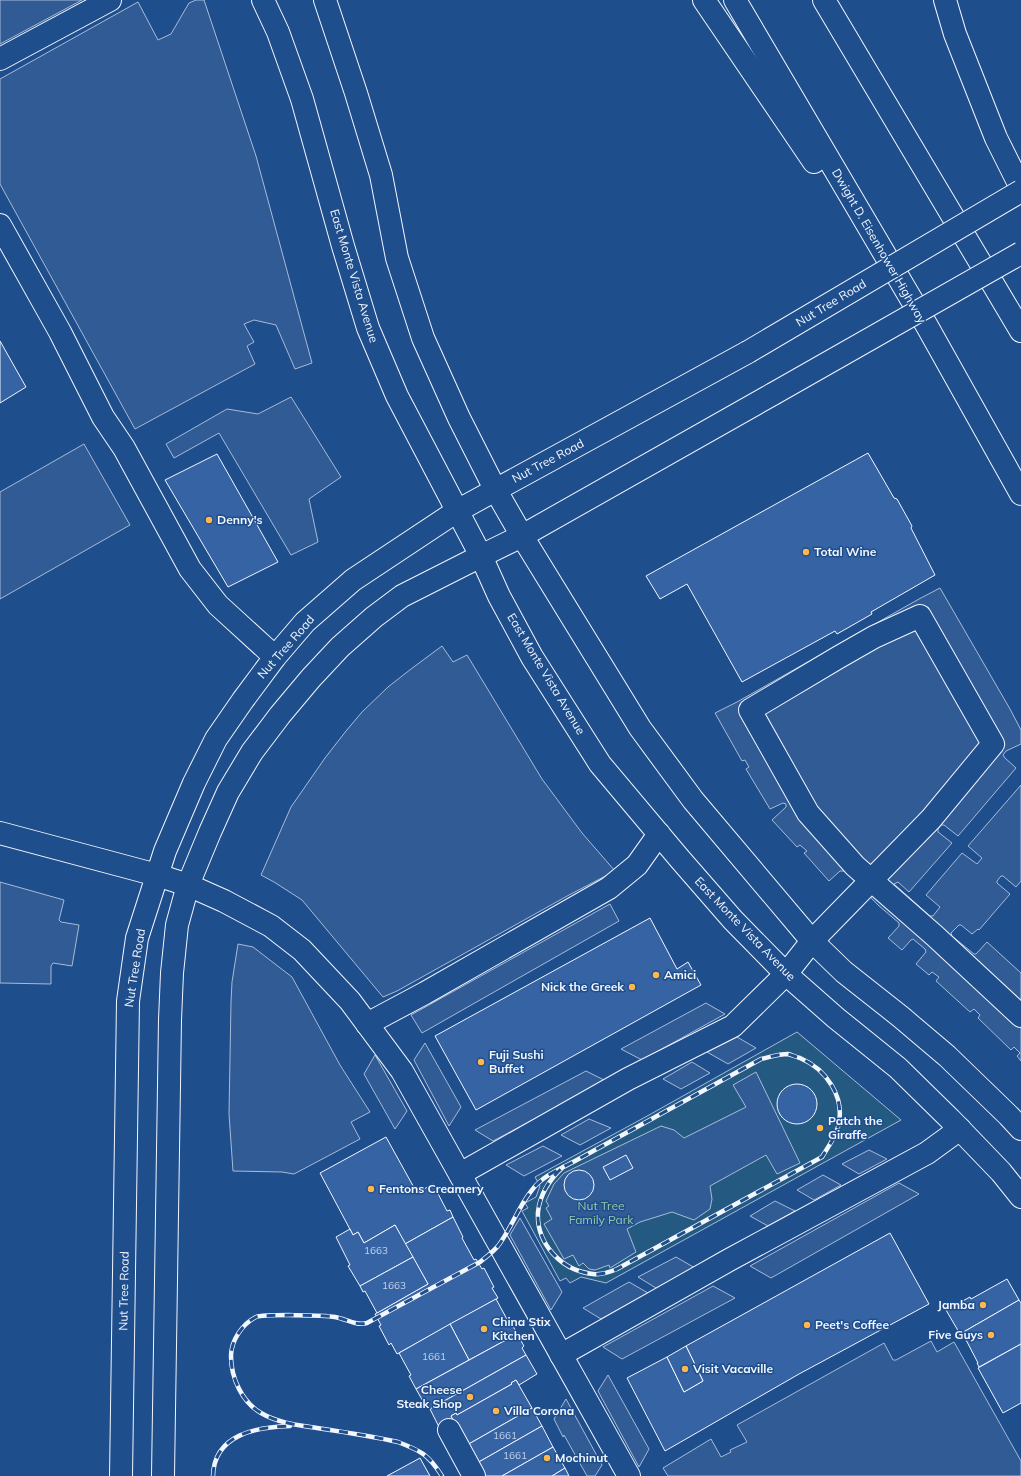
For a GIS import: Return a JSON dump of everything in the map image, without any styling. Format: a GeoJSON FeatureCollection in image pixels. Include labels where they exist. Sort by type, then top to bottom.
{"type":"FeatureCollection","features":[{"type":"Feature","properties":{"kind":"main road"},"geometry":{"type":"LineString","coordinates":[[0,60],[110,0]]}},
{"type":"Feature","properties":{"kind":"main road","name":"East Monte Vista Avenue"},"geometry":{"type":"LineString","coordinates":[[264,0],[278,32],[302,99],[343,246],[368,328],[397,396],[481,556],[499,596],[532,657],[600,764],[733,920],[786,974],[836,1018],[898,1068],[1001,1172],[1021,1198]]}},
{"type":"Feature","properties":{"kind":"main road"},"geometry":{"type":"LineString","coordinates":[[325,0],[356,92],[380,175],[397,258],[423,338],[458,418],[495,489],[522,536],[640,728],[693,800],[812,941],[844,972],[902,1017],[947,1056],[1010,1116],[1021,1129]]}},
{"type":"Feature","properties":{"kind":"main road"},"geometry":{"type":"LineString","coordinates":[[704,0],[926,326]]}},
{"type":"Feature","properties":{"kind":"main road","name":"Dwight D. Eisenhower Highway"},"geometry":{"type":"LineString","coordinates":[[735,0],[926,326],[1021,494]]}},
{"type":"Feature","properties":{"kind":"main road"},"geometry":{"type":"LineString","coordinates":[[824,0],[1021,331]]}},
{"type":"Feature","properties":{"kind":"main road"},"geometry":{"type":"LineString","coordinates":[[945,0],[955,34],[996,138],[1021,188]]}},
{"type":"Feature","properties":{"kind":"main road"},"geometry":{"type":"LineString","coordinates":[[953,0],[955,34]]}},
{"type":"Feature","properties":{"kind":"main road","name":"Nut Tree Road"},"geometry":{"type":"LineString","coordinates":[[121,1476],[128,1001],[137,938],[165,851],[194,783],[216,739],[243,700],[275,657],[305,622],[353,580],[457,511],[748,352],[1021,191]]}},
{"type":"Feature","properties":{"kind":"main road"},"geometry":{"type":"LineString","coordinates":[[0,225],[60,332],[103,417],[124,448],[190,569],[218,605],[275,657]]}},
{"type":"Feature","properties":{"kind":"main road"},"geometry":{"type":"LineString","coordinates":[[163,1476],[170,1020],[172,973],[177,925],[188,885],[210,832],[222,805],[252,752],[310,678],[340,647],[374,617],[402,596],[522,536],[1021,253]]}},
{"type":"Feature","properties":{"kind":"main road"},"geometry":{"type":"LineString","coordinates":[[460,1174],[628,1079],[733,1026],[786,974],[812,941],[872,879],[931,819],[993,744],[920,616],[839,657],[750,710],[808,813],[855,866],[872,879],[1021,1016]]}},
{"type":"Feature","properties":{"kind":"main road"},"geometry":{"type":"LineString","coordinates":[[0,833],[157,875],[188,885],[224,901],[271,926],[302,950],[350,1001],[402,1071],[629,1476]]}},
{"type":"Feature","properties":{"kind":"main road"},"geometry":{"type":"LineString","coordinates":[[367,1024],[425,993],[609,888],[637,865],[659,834]]}},
{"type":"Feature","properties":{"kind":"main road"},"geometry":{"type":"LineString","coordinates":[[561,1355],[729,1260],[927,1153],[960,1129]]}},
{"type":"Feature","properties":{"kind":"main road"},"geometry":{"type":"LineString","coordinates":[[449,1430],[474,1476]]}},
{"type":"Feature","properties":{"kind":"green space","name":"Nut Tree Family Park"},"geometry":{"type":"Polygon","coordinates":[[[797,1032],[901,1120],[606,1283],[581,1277],[570,1283],[566,1278],[560,1281],[522,1211],[528,1208],[525,1203],[536,1197],[540,1186],[535,1177],[797,1032]]]}},
{"type":"Feature","properties":{"kind":"shaded area"},"geometry":{"type":"Polygon","coordinates":[[[0,0],[82,0],[0,44],[0,0]]]}},
{"type":"Feature","properties":{"kind":"shaded area"},"geometry":{"type":"Polygon","coordinates":[[[196,0],[204,0],[256,156],[312,363],[295,369],[276,325],[254,320],[244,324],[254,342],[247,346],[255,364],[135,429],[0,184],[0,79],[138,2],[158,40],[171,34],[189,3],[196,0]]]}},
{"type":"Feature","properties":{"kind":"shaded area"},"geometry":{"type":"Polygon","coordinates":[[[291,397],[341,477],[309,499],[318,542],[291,555],[219,433],[174,458],[166,444],[227,409],[258,414],[291,397]]]}},
{"type":"Feature","properties":{"kind":"shaded area"},"geometry":{"type":"Polygon","coordinates":[[[84,444],[130,525],[0,599],[0,492],[84,444]]]}},
{"type":"Feature","properties":{"kind":"shaded area"},"geometry":{"type":"Polygon","coordinates":[[[940,588],[1021,730],[1021,744],[1006,751],[1003,755],[1016,768],[958,836],[944,825],[941,825],[938,832],[952,843],[909,892],[898,882],[894,884],[930,916],[933,916],[940,907],[926,895],[962,853],[977,864],[982,858],[968,846],[1021,785],[1021,881],[1016,887],[1001,876],[997,883],[1010,894],[979,930],[978,929],[972,934],[959,925],[951,933],[952,936],[974,954],[976,954],[987,942],[1021,973],[1021,1061],[1017,1056],[1020,1053],[1014,1047],[1011,1050],[978,1018],[980,1015],[974,1009],[970,1012],[936,981],[939,977],[932,972],[929,975],[916,964],[926,952],[925,949],[913,939],[902,950],[888,938],[899,926],[899,923],[878,905],[845,871],[840,871],[829,881],[804,853],[807,851],[800,845],[797,847],[772,820],[786,807],[786,804],[783,803],[770,809],[746,769],[749,767],[745,760],[742,761],[715,713],[940,588]]]}},
{"type":"Feature","properties":{"kind":"shaded area"},"geometry":{"type":"Polygon","coordinates":[[[442,646],[453,662],[467,655],[542,779],[582,833],[615,871],[397,991],[383,997],[302,900],[261,875],[291,807],[346,731],[362,712],[388,687],[442,646]]]}},
{"type":"Feature","properties":{"kind":"shaded area"},"geometry":{"type":"Polygon","coordinates":[[[0,882],[64,900],[59,920],[61,922],[79,925],[72,966],[53,963],[51,966],[51,984],[0,983],[0,882]]]}},
{"type":"Feature","properties":{"kind":"shaded area"},"geometry":{"type":"Polygon","coordinates":[[[610,904],[619,921],[422,1033],[411,1015],[610,904]]]}},
{"type":"Feature","properties":{"kind":"shaded area"},"geometry":{"type":"Polygon","coordinates":[[[238,944],[253,947],[292,977],[340,1065],[370,1112],[351,1122],[360,1139],[294,1174],[282,1172],[233,1171],[229,1114],[231,1002],[232,982],[238,944]]]}},
{"type":"Feature","properties":{"kind":"shaded area"},"geometry":{"type":"Polygon","coordinates":[[[706,1003],[725,1014],[642,1060],[621,1049],[706,1003]]]}},
{"type":"Feature","properties":{"kind":"shaded area"},"geometry":{"type":"Polygon","coordinates":[[[737,1037],[756,1048],[728,1064],[707,1052],[737,1037]]]}},
{"type":"Feature","properties":{"kind":"shaded area"},"geometry":{"type":"Polygon","coordinates":[[[425,1043],[461,1107],[449,1126],[414,1060],[425,1043]]]}},
{"type":"Feature","properties":{"kind":"shaded area"},"geometry":{"type":"Polygon","coordinates":[[[375,1055],[407,1111],[395,1129],[364,1074],[375,1055]]]}},
{"type":"Feature","properties":{"kind":"shaded area"},"geometry":{"type":"Polygon","coordinates":[[[692,1062],[710,1073],[681,1089],[663,1079],[692,1062]]]}},
{"type":"Feature","properties":{"kind":"shaded area"},"geometry":{"type":"Polygon","coordinates":[[[586,1071],[606,1081],[493,1141],[475,1130],[586,1071]]]}},
{"type":"Feature","properties":{"kind":"shaded area"},"geometry":{"type":"Polygon","coordinates":[[[756,1072],[800,1163],[777,1174],[766,1155],[710,1186],[712,1199],[710,1209],[694,1220],[672,1212],[640,1222],[627,1229],[636,1252],[610,1268],[609,1265],[595,1270],[589,1269],[583,1263],[579,1266],[573,1255],[564,1259],[544,1224],[552,1219],[546,1208],[549,1206],[546,1201],[554,1184],[564,1173],[661,1126],[674,1130],[684,1138],[746,1107],[733,1085],[756,1072]]]}},
{"type":"Feature","properties":{"kind":"shaded area"},"geometry":{"type":"Polygon","coordinates":[[[589,1119],[611,1128],[580,1145],[561,1135],[589,1119]]]}},
{"type":"Feature","properties":{"kind":"shaded area"},"geometry":{"type":"Polygon","coordinates":[[[543,1146],[562,1156],[524,1176],[506,1165],[543,1146]]]}},
{"type":"Feature","properties":{"kind":"shaded area"},"geometry":{"type":"Polygon","coordinates":[[[869,1150],[887,1159],[859,1174],[842,1164],[869,1150]]]}},
{"type":"Feature","properties":{"kind":"shaded area"},"geometry":{"type":"Polygon","coordinates":[[[823,1175],[841,1185],[814,1200],[797,1190],[823,1175]]]}},
{"type":"Feature","properties":{"kind":"shaded area"},"geometry":{"type":"Polygon","coordinates":[[[899,1183],[919,1194],[771,1278],[750,1266],[899,1183]]]}},
{"type":"Feature","properties":{"kind":"shaded area"},"geometry":{"type":"Polygon","coordinates":[[[775,1201],[795,1211],[768,1226],[750,1216],[775,1201]]]}},
{"type":"Feature","properties":{"kind":"shaded area"},"geometry":{"type":"Polygon","coordinates":[[[520,1218],[562,1292],[551,1310],[510,1235],[520,1218]]]}},
{"type":"Feature","properties":{"kind":"shaded area"},"geometry":{"type":"Polygon","coordinates":[[[676,1257],[695,1268],[656,1288],[638,1277],[676,1257]]]}},
{"type":"Feature","properties":{"kind":"shaded area"},"geometry":{"type":"Polygon","coordinates":[[[629,1282],[648,1293],[601,1319],[583,1308],[629,1282]]]}},
{"type":"Feature","properties":{"kind":"shaded area"},"geometry":{"type":"Polygon","coordinates":[[[713,1286],[735,1298],[622,1359],[603,1347],[713,1286]]]}},
{"type":"Feature","properties":{"kind":"shaded area"},"geometry":{"type":"Polygon","coordinates":[[[931,1341],[937,1352],[954,1342],[1021,1461],[1021,1476],[668,1476],[663,1468],[711,1439],[721,1457],[731,1452],[730,1450],[747,1442],[737,1425],[884,1343],[893,1360],[896,1360],[931,1341]]]}},
{"type":"Feature","properties":{"kind":"shaded area"},"geometry":{"type":"Polygon","coordinates":[[[608,1375],[649,1449],[639,1467],[598,1391],[608,1375]]]}},
{"type":"Feature","properties":{"kind":"shaded area"},"geometry":{"type":"Polygon","coordinates":[[[566,1399],[602,1465],[595,1476],[587,1476],[564,1435],[563,1437],[554,1419],[566,1399]]]}},
{"type":"Feature","properties":{"kind":"building"},"geometry":{"type":"Polygon","coordinates":[[[0,341],[26,387],[0,403],[0,341]]]}},
{"type":"Feature","properties":{"kind":"building","name":"Total Wine"},"geometry":{"type":"Polygon","coordinates":[[[868,453],[912,526],[911,528],[935,575],[871,612],[872,614],[837,634],[835,631],[742,682],[687,584],[660,599],[646,576],[868,453]]]}},
{"type":"Feature","properties":{"kind":"building"},"geometry":{"type":"Polygon","coordinates":[[[217,454],[278,562],[228,587],[165,480],[217,454]]]}},
{"type":"Feature","properties":{"kind":"building"},"geometry":{"type":"Polygon","coordinates":[[[650,918],[677,969],[688,962],[701,985],[476,1110],[435,1036],[650,918]]]}},
{"type":"Feature","properties":{"kind":"building"},"geometry":{"type":"Polygon","coordinates":[[[801,1084],[808,1087],[814,1093],[817,1104],[816,1112],[808,1121],[801,1124],[793,1124],[786,1121],[778,1112],[777,1100],[780,1093],[789,1085],[801,1084]]]}},
{"type":"Feature","properties":{"kind":"building","name":"Fentons Creamery"},"geometry":{"type":"Polygon","coordinates":[[[386,1137],[417,1193],[433,1184],[447,1211],[450,1210],[453,1217],[405,1244],[395,1225],[364,1243],[358,1232],[353,1235],[320,1173],[386,1137]]]}},
{"type":"Feature","properties":{"kind":"building"},"geometry":{"type":"Polygon","coordinates":[[[626,1155],[633,1168],[610,1180],[603,1167],[626,1155]]]}},
{"type":"Feature","properties":{"kind":"building"},"geometry":{"type":"Polygon","coordinates":[[[579,1170],[585,1171],[593,1179],[593,1191],[585,1199],[579,1200],[573,1199],[565,1191],[564,1185],[565,1179],[573,1171],[579,1170]]]}},
{"type":"Feature","properties":{"kind":"building"},"geometry":{"type":"Polygon","coordinates":[[[453,1217],[474,1260],[476,1259],[482,1269],[484,1268],[494,1287],[492,1288],[498,1298],[397,1354],[391,1343],[389,1345],[379,1326],[381,1325],[375,1314],[428,1284],[405,1244],[453,1217]]]}},
{"type":"Feature","properties":{"kind":"building"},"geometry":{"type":"Polygon","coordinates":[[[395,1225],[413,1257],[360,1286],[348,1266],[350,1265],[336,1237],[350,1229],[353,1235],[358,1232],[364,1243],[395,1225]]]}},
{"type":"Feature","properties":{"kind":"building","name":"Peet's Coffee"},"geometry":{"type":"Polygon","coordinates":[[[890,1233],[929,1304],[799,1374],[665,1451],[627,1378],[667,1357],[684,1392],[703,1381],[686,1346],[890,1233]]]}},
{"type":"Feature","properties":{"kind":"building"},"geometry":{"type":"Polygon","coordinates":[[[413,1257],[428,1284],[377,1313],[365,1291],[363,1292],[360,1286],[413,1257]]]}},
{"type":"Feature","properties":{"kind":"building","name":"Jamba"},"geometry":{"type":"Polygon","coordinates":[[[1007,1279],[1019,1300],[960,1334],[946,1310],[970,1297],[971,1299],[1007,1279]]]}},
{"type":"Feature","properties":{"kind":"building","name":"China Stix Kitchen"},"geometry":{"type":"Polygon","coordinates":[[[496,1299],[508,1321],[510,1320],[517,1334],[469,1360],[450,1324],[496,1299]]]}},
{"type":"Feature","properties":{"kind":"building","name":"Five Guys"},"geometry":{"type":"Polygon","coordinates":[[[1019,1300],[1021,1303],[1021,1344],[979,1367],[964,1336],[962,1337],[960,1334],[1019,1300]]]}},
{"type":"Feature","properties":{"kind":"building"},"geometry":{"type":"Polygon","coordinates":[[[450,1324],[469,1360],[416,1389],[409,1376],[411,1375],[399,1353],[450,1324]]]}},
{"type":"Feature","properties":{"kind":"building"},"geometry":{"type":"Polygon","coordinates":[[[517,1334],[524,1346],[522,1348],[526,1355],[430,1409],[425,1402],[424,1403],[416,1389],[517,1334]]]}},
{"type":"Feature","properties":{"kind":"building"},"geometry":{"type":"Polygon","coordinates":[[[1021,1344],[1021,1403],[1003,1413],[978,1368],[1021,1344]]]}},
{"type":"Feature","properties":{"kind":"building","name":"Visit Vacaville"},"geometry":{"type":"Polygon","coordinates":[[[686,1346],[703,1381],[684,1392],[667,1357],[686,1346]]]}},
{"type":"Feature","properties":{"kind":"building","name":"Cheese Steak Shop"},"geometry":{"type":"Polygon","coordinates":[[[526,1355],[537,1374],[519,1385],[516,1380],[511,1383],[512,1384],[457,1415],[456,1413],[451,1416],[454,1421],[440,1429],[430,1409],[526,1355]]]}},
{"type":"Feature","properties":{"kind":"building","name":"Villa Corona"},"geometry":{"type":"Polygon","coordinates":[[[516,1380],[532,1408],[467,1445],[451,1416],[456,1413],[457,1415],[512,1384],[511,1383],[516,1380]]]}},
{"type":"Feature","properties":{"kind":"building"},"geometry":{"type":"Polygon","coordinates":[[[532,1408],[542,1426],[477,1463],[467,1445],[532,1408]]]}},
{"type":"Feature","properties":{"kind":"building"},"geometry":{"type":"Polygon","coordinates":[[[542,1426],[553,1447],[502,1476],[484,1476],[477,1463],[542,1426]]]}},
{"type":"Feature","properties":{"kind":"building","name":"Mochinut"},"geometry":{"type":"Polygon","coordinates":[[[553,1447],[565,1468],[552,1476],[502,1476],[553,1447]]]}},
{"type":"Feature","properties":{"kind":"building"},"geometry":{"type":"Polygon","coordinates":[[[420,1458],[430,1476],[387,1476],[420,1458]]]}},
{"type":"Feature","properties":{"kind":"building"},"geometry":{"type":"Polygon","coordinates":[[[565,1468],[569,1476],[552,1476],[565,1468]]]}},
{"type":"Feature","properties":{"kind":"railway"},"geometry":{"type":"LineString","coordinates":[[442,1476],[423,1454],[398,1442],[288,1423],[274,1419],[254,1408],[243,1396],[235,1381],[233,1373],[231,1356],[232,1350],[235,1339],[242,1328],[256,1317],[270,1315],[329,1316],[355,1323],[367,1323],[480,1262],[496,1248],[503,1239],[527,1197],[536,1185],[546,1177],[557,1170],[761,1059],[788,1054],[809,1063],[818,1069],[832,1085],[839,1105],[840,1116],[837,1131],[822,1157],[617,1269],[605,1273],[593,1274],[571,1268],[561,1262],[553,1254],[541,1235],[538,1212],[539,1205],[546,1187],[563,1167]]}},
{"type":"Feature","properties":{"kind":"railway"},"geometry":{"type":"LineString","coordinates":[[213,1476],[215,1462],[221,1451],[229,1442],[251,1431],[264,1428],[290,1426]]}},
{"type":"Feature","properties":{"kind":"place","name":"Denny's"},"geometry":{"type":"Point","coordinates":[209,520]}},
{"type":"Feature","properties":{"kind":"place","name":"Total Wine"},"geometry":{"type":"Point","coordinates":[806,552]}},
{"type":"Feature","properties":{"kind":"place","name":"Amici"},"geometry":{"type":"Point","coordinates":[656,975]}},
{"type":"Feature","properties":{"kind":"place","name":"Nick the Greek"},"geometry":{"type":"Point","coordinates":[632,987]}},
{"type":"Feature","properties":{"kind":"place","name":"Fuji Sushi Buffet"},"geometry":{"type":"Point","coordinates":[481,1062]}},
{"type":"Feature","properties":{"kind":"place","name":"Patch the Giraffe"},"geometry":{"type":"Point","coordinates":[820,1128]}},
{"type":"Feature","properties":{"kind":"place","name":"Fentons Creamery"},"geometry":{"type":"Point","coordinates":[371,1189]}},
{"type":"Feature","properties":{"kind":"place","name":"Jamba"},"geometry":{"type":"Point","coordinates":[983,1305]}},
{"type":"Feature","properties":{"kind":"place","name":"Peet's Coffee"},"geometry":{"type":"Point","coordinates":[807,1325]}},
{"type":"Feature","properties":{"kind":"place","name":"China Stix Kitchen"},"geometry":{"type":"Point","coordinates":[484,1329]}},
{"type":"Feature","properties":{"kind":"place","name":"Five Guys"},"geometry":{"type":"Point","coordinates":[991,1335]}},
{"type":"Feature","properties":{"kind":"place","name":"Visit Vacaville"},"geometry":{"type":"Point","coordinates":[685,1369]}},
{"type":"Feature","properties":{"kind":"place","name":"Cheese Steak Shop"},"geometry":{"type":"Point","coordinates":[470,1397]}},
{"type":"Feature","properties":{"kind":"place","name":"Villa Corona"},"geometry":{"type":"Point","coordinates":[496,1411]}},
{"type":"Feature","properties":{"kind":"place","name":"Mochinut"},"geometry":{"type":"Point","coordinates":[547,1458]}}]}
